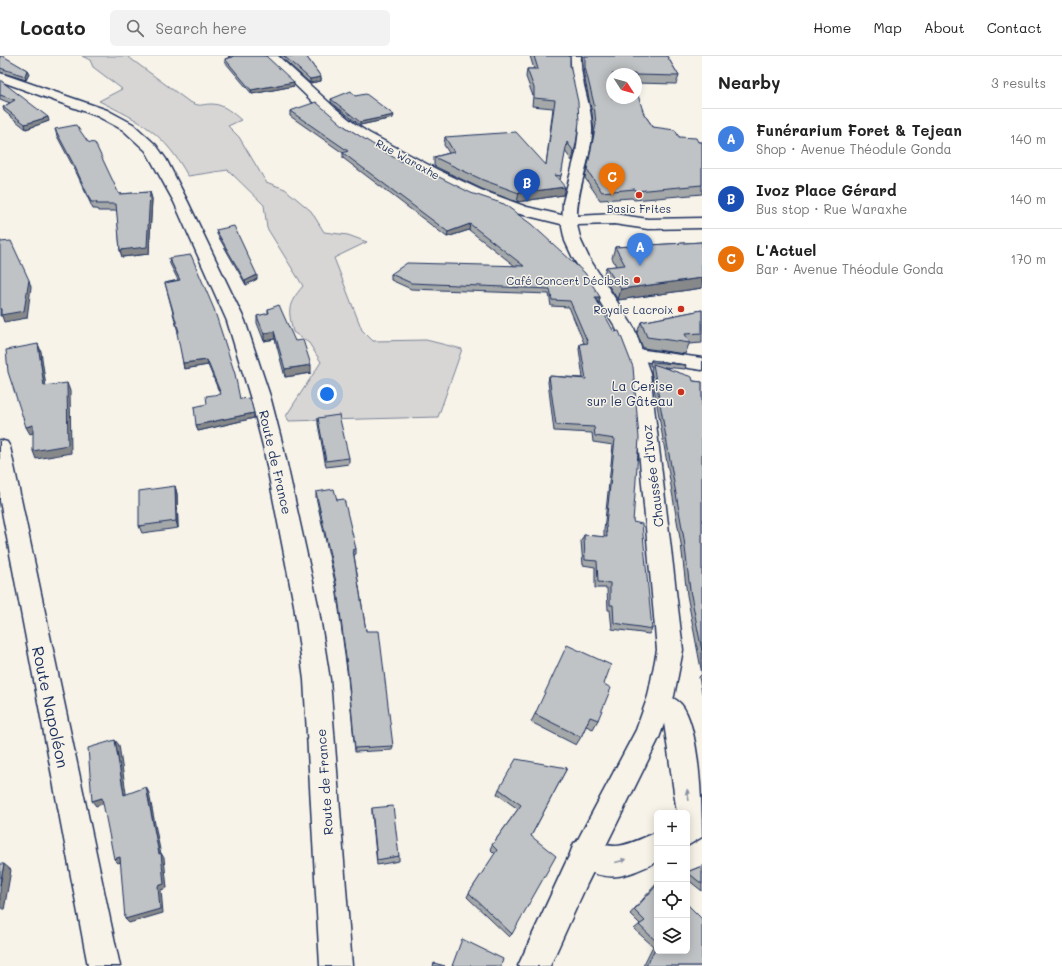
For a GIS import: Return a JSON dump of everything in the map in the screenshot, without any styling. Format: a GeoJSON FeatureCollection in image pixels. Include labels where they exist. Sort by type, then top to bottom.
{"type":"FeatureCollection","features":[{"type":"Feature","properties":{"kind":"main road","name":"Rue Waraxhe"},"geometry":{"type":"LineString","coordinates":[[271,56],[294,79],[351,127],[414,164],[492,201],[540,216],[605,229],[628,229],[648,224],[702,223]]}},
{"type":"Feature","properties":{"kind":"main road","name":"Chaussée d'Ivoz"},"geometry":{"type":"LineString","coordinates":[[534,966],[561,903],[650,730],[660,705],[668,671],[669,632],[641,373],[637,355],[624,326],[582,261],[573,241],[569,221],[573,185],[584,147],[585,122],[583,100],[574,65],[575,56]]}},
{"type":"Feature","properties":{"kind":"main road","name":"Route de France"},"geometry":{"type":"LineString","coordinates":[[0,77],[102,113],[128,127],[146,142],[159,159],[221,286],[236,321],[260,396],[273,446],[306,605],[317,680],[336,966]]}},
{"type":"Feature","properties":{"kind":"main road"},"geometry":{"type":"LineString","coordinates":[[637,355],[702,364]]}},
{"type":"Feature","properties":{"kind":"main road","name":"Route Napoléon"},"geometry":{"type":"LineString","coordinates":[[0,448],[104,966]]}},
{"type":"Feature","properties":{"kind":"main road"},"geometry":{"type":"LineString","coordinates":[[660,705],[668,709],[674,715],[677,723],[694,830]]}},
{"type":"Feature","properties":{"kind":"main road"},"geometry":{"type":"LineString","coordinates":[[586,854],[597,861],[617,863],[654,847]]}},
{"type":"Feature","properties":{"kind":"shaded area"},"geometry":{"type":"Polygon","coordinates":[[[82,56],[127,56],[188,101],[198,105],[216,104],[228,109],[241,120],[228,126],[239,137],[266,182],[285,189],[311,211],[324,232],[348,235],[367,242],[334,258],[362,330],[373,341],[426,340],[462,349],[438,417],[289,421],[286,416],[321,362],[309,343],[293,332],[290,318],[291,303],[303,286],[267,228],[264,205],[228,170],[188,176],[170,149],[151,130],[99,101],[122,89],[93,67],[90,60],[82,56]]]}},
{"type":"Feature","properties":{"kind":"building"},"geometry":{"type":"Polygon","coordinates":[[[0,56],[3,56],[27,70],[25,76],[0,68],[0,56]]]}},
{"type":"Feature","properties":{"kind":"building"},"geometry":{"type":"Polygon","coordinates":[[[232,56],[266,56],[294,82],[251,90],[225,59],[233,57],[232,56]]]}},
{"type":"Feature","properties":{"kind":"building"},"geometry":{"type":"Polygon","coordinates":[[[284,56],[306,56],[321,77],[310,79],[284,56]]]}},
{"type":"Feature","properties":{"kind":"building"},"geometry":{"type":"Polygon","coordinates":[[[534,56],[570,56],[570,65],[578,102],[579,122],[574,152],[567,142],[561,176],[555,175],[565,187],[519,193],[483,180],[434,157],[454,152],[445,137],[516,132],[546,165],[555,100],[534,98],[534,88],[527,69],[538,69],[534,56]]]}},
{"type":"Feature","properties":{"kind":"building"},"geometry":{"type":"Polygon","coordinates":[[[585,56],[667,56],[679,76],[642,75],[642,68],[606,68],[606,104],[641,104],[644,114],[653,127],[675,130],[679,137],[696,138],[698,142],[702,142],[702,185],[636,191],[635,189],[602,192],[587,170],[596,124],[594,104],[585,67],[585,56]]]}},
{"type":"Feature","properties":{"kind":"building"},"geometry":{"type":"Polygon","coordinates":[[[0,80],[48,117],[25,124],[3,107],[15,100],[0,95],[0,80]]]}},
{"type":"Feature","properties":{"kind":"building"},"geometry":{"type":"Polygon","coordinates":[[[351,91],[355,96],[366,94],[394,115],[360,122],[331,99],[351,91]]]}},
{"type":"Feature","properties":{"kind":"building"},"geometry":{"type":"Polygon","coordinates":[[[316,102],[344,126],[393,157],[403,162],[407,161],[471,193],[504,204],[531,224],[585,273],[600,297],[595,297],[614,332],[619,331],[633,367],[639,438],[633,522],[642,524],[652,629],[614,623],[613,605],[610,605],[610,583],[598,582],[597,561],[585,560],[584,535],[607,537],[606,524],[615,439],[595,436],[594,427],[556,425],[549,376],[586,379],[580,344],[588,343],[570,301],[552,300],[550,289],[411,283],[391,274],[407,263],[524,266],[470,224],[448,232],[343,153],[348,151],[290,111],[316,102]]]}},
{"type":"Feature","properties":{"kind":"building"},"geometry":{"type":"Polygon","coordinates":[[[76,125],[88,142],[95,143],[119,194],[150,192],[147,247],[120,250],[116,204],[96,204],[97,202],[91,202],[55,129],[76,125]]]}},
{"type":"Feature","properties":{"kind":"building"},"geometry":{"type":"Polygon","coordinates":[[[234,226],[257,275],[245,281],[216,230],[234,226]]]}},
{"type":"Feature","properties":{"kind":"building"},"geometry":{"type":"Polygon","coordinates":[[[11,241],[29,280],[24,311],[1,315],[0,242],[11,241]]]}},
{"type":"Feature","properties":{"kind":"building"},"geometry":{"type":"Polygon","coordinates":[[[702,242],[702,278],[621,289],[606,267],[625,265],[615,247],[702,242]]]}},
{"type":"Feature","properties":{"kind":"building"},"geometry":{"type":"Polygon","coordinates":[[[191,255],[214,309],[235,374],[240,399],[250,398],[254,413],[196,425],[194,407],[207,404],[206,396],[221,394],[207,360],[183,363],[177,333],[179,332],[165,283],[180,280],[169,258],[191,255]]]}},
{"type":"Feature","properties":{"kind":"building"},"geometry":{"type":"Polygon","coordinates":[[[279,305],[295,341],[303,340],[311,365],[285,369],[274,331],[264,334],[257,316],[269,313],[268,309],[279,305]]]}},
{"type":"Feature","properties":{"kind":"building"},"geometry":{"type":"Polygon","coordinates":[[[702,310],[702,333],[685,334],[690,343],[647,337],[641,322],[702,310]]]}},
{"type":"Feature","properties":{"kind":"building"},"geometry":{"type":"Polygon","coordinates":[[[38,344],[44,386],[67,383],[68,445],[33,451],[33,425],[26,427],[8,372],[6,350],[38,344]]]}},
{"type":"Feature","properties":{"kind":"building"},"geometry":{"type":"Polygon","coordinates":[[[651,360],[686,365],[652,362],[651,360]]]}},
{"type":"Feature","properties":{"kind":"building"},"geometry":{"type":"Polygon","coordinates":[[[653,364],[692,377],[693,381],[702,382],[702,651],[690,590],[684,539],[653,364]]]}},
{"type":"Feature","properties":{"kind":"building"},"geometry":{"type":"Polygon","coordinates":[[[339,415],[349,458],[326,461],[318,418],[339,415]]]}},
{"type":"Feature","properties":{"kind":"building"},"geometry":{"type":"Polygon","coordinates":[[[175,486],[176,521],[139,526],[139,491],[175,486]]]}},
{"type":"Feature","properties":{"kind":"building"},"geometry":{"type":"Polygon","coordinates":[[[334,489],[337,500],[344,499],[356,549],[353,550],[366,631],[379,631],[393,746],[355,748],[348,673],[336,582],[316,492],[334,489]]]}},
{"type":"Feature","properties":{"kind":"building"},"geometry":{"type":"Polygon","coordinates":[[[567,645],[611,665],[604,684],[611,688],[598,720],[590,717],[581,737],[535,714],[567,645]]]}},
{"type":"Feature","properties":{"kind":"building"},"geometry":{"type":"Polygon","coordinates":[[[115,740],[124,795],[146,787],[159,854],[161,853],[164,884],[158,886],[160,909],[125,919],[120,857],[114,859],[102,798],[92,801],[88,748],[115,740]]]}},
{"type":"Feature","properties":{"kind":"building"},"geometry":{"type":"Polygon","coordinates":[[[516,759],[567,768],[531,836],[556,856],[512,934],[469,893],[497,850],[492,845],[521,805],[499,789],[516,759]]]}},
{"type":"Feature","properties":{"kind":"building"},"geometry":{"type":"Polygon","coordinates":[[[393,806],[399,856],[377,860],[372,808],[393,806]]]}},
{"type":"Feature","properties":{"kind":"building"},"geometry":{"type":"Polygon","coordinates":[[[0,864],[4,864],[0,885],[0,864]]]}},
{"type":"Feature","properties":{"kind":"building"},"geometry":{"type":"Polygon","coordinates":[[[702,866],[702,884],[690,874],[690,871],[702,866]]]}},
{"type":"Feature","properties":{"kind":"building"},"geometry":{"type":"Polygon","coordinates":[[[654,888],[654,939],[639,925],[645,921],[634,910],[654,888]]]}},
{"type":"Feature","properties":{"kind":"building"},"geometry":{"type":"Polygon","coordinates":[[[690,907],[702,919],[702,966],[646,966],[654,951],[654,954],[690,954],[690,907]]]}},
{"type":"Feature","properties":{"kind":"building"},"geometry":{"type":"Polygon","coordinates":[[[462,939],[503,959],[501,966],[452,966],[462,939]]]}},
{"type":"Feature","properties":{"kind":"building"},"geometry":{"type":"Polygon","coordinates":[[[434,963],[445,966],[433,966],[434,963]]]}},
{"type":"Feature","properties":{"kind":"place","name":"Basic Frites"},"geometry":{"type":"Point","coordinates":[639,195]}},
{"type":"Feature","properties":{"kind":"place","name":"L'Actuel"},"geometry":{"type":"Point","coordinates":[612,196]}},
{"type":"Feature","properties":{"kind":"place","name":"Ivoz Place Gérard"},"geometry":{"type":"Point","coordinates":[527,202]}},
{"type":"Feature","properties":{"kind":"place","name":"Funérarium Foret & Tejean"},"geometry":{"type":"Point","coordinates":[640,266]}},
{"type":"Feature","properties":{"kind":"place","name":"Café Concert Décibels"},"geometry":{"type":"Point","coordinates":[637,280]}},
{"type":"Feature","properties":{"kind":"place","name":"Royale Lacroix"},"geometry":{"type":"Point","coordinates":[681,309]}},
{"type":"Feature","properties":{"kind":"place","name":"La Cerise sur le Gâteau"},"geometry":{"type":"Point","coordinates":[681,392]}}]}
